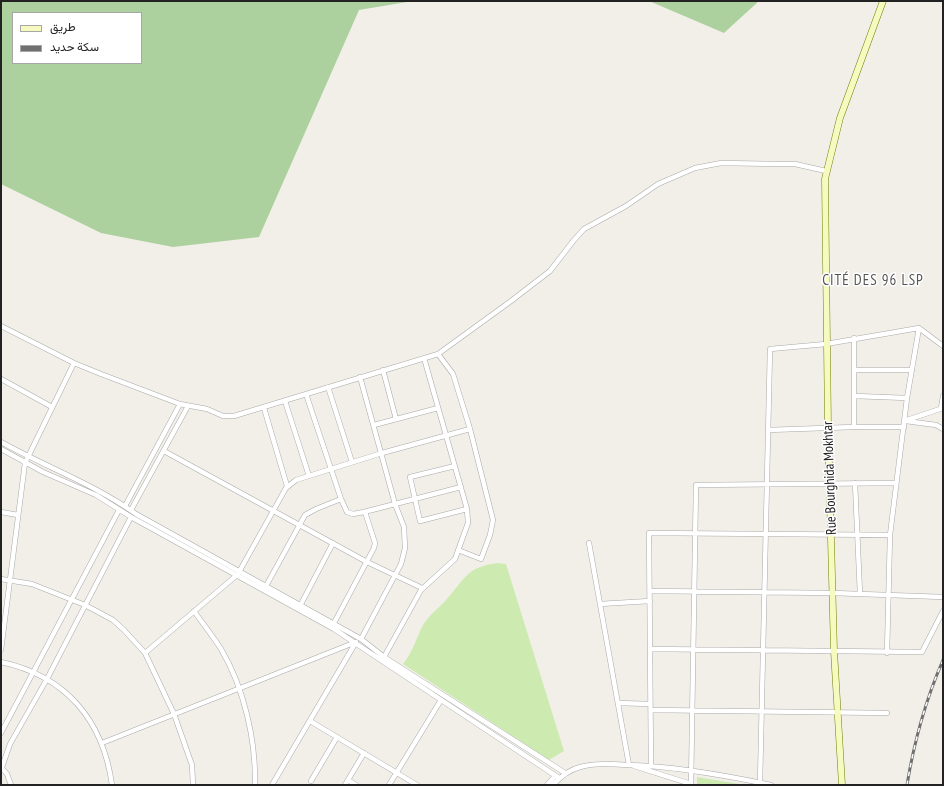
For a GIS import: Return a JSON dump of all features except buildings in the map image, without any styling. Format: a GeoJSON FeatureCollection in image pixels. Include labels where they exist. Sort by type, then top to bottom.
{"type":"FeatureCollection","features":[{"type":"Feature","properties":{"kind":"main road","name":"Rue Bourghida Mokhtar"},"geometry":{"type":"LineString","coordinates":[[842,785],[834,651],[828,427],[824,210],[826,171],[840,118],[884,1]]}},
{"type":"Feature","properties":{"kind":"street"},"geometry":{"type":"LineString","coordinates":[[1,326],[74,363],[180,404],[207,409],[228,416],[264,408],[438,354],[550,271],[584,229],[626,206],[658,184],[695,168],[721,163],[795,164],[826,171]]}},
{"type":"Feature","properties":{"kind":"street"},"geometry":{"type":"LineString","coordinates":[[887,653],[890,535],[907,398],[919,328]]}},
{"type":"Feature","properties":{"kind":"street"},"geometry":{"type":"LineString","coordinates":[[760,783],[770,349],[826,344],[919,328],[943,346]]}},
{"type":"Feature","properties":{"kind":"street"},"geometry":{"type":"LineString","coordinates":[[854,338],[854,427]]}},
{"type":"Feature","properties":{"kind":"street"},"geometry":{"type":"LineString","coordinates":[[438,354],[453,374],[470,429],[493,520],[490,535],[481,559],[458,550]]}},
{"type":"Feature","properties":{"kind":"street"},"geometry":{"type":"LineString","coordinates":[[384,657],[422,588],[455,559],[468,523],[467,508],[424,358]]}},
{"type":"Feature","properties":{"kind":"street"},"geometry":{"type":"LineString","coordinates":[[1,650],[25,463],[74,363]]}},
{"type":"Feature","properties":{"kind":"street"},"geometry":{"type":"LineString","coordinates":[[383,370],[396,419]]}},
{"type":"Feature","properties":{"kind":"street"},"geometry":{"type":"LineString","coordinates":[[854,370],[912,370]]}},
{"type":"Feature","properties":{"kind":"street"},"geometry":{"type":"LineString","coordinates":[[360,377],[395,504],[404,527],[405,548],[401,564],[361,639]]}},
{"type":"Feature","properties":{"kind":"street"},"geometry":{"type":"LineString","coordinates":[[1,380],[52,407]]}},
{"type":"Feature","properties":{"kind":"street"},"geometry":{"type":"LineString","coordinates":[[328,387],[352,462]]}},
{"type":"Feature","properties":{"kind":"street"},"geometry":{"type":"LineString","coordinates":[[306,394],[340,499],[347,512],[353,514],[365,512],[461,488]]}},
{"type":"Feature","properties":{"kind":"street"},"geometry":{"type":"LineString","coordinates":[[855,396],[907,398]]}},
{"type":"Feature","properties":{"kind":"street"},"geometry":{"type":"LineString","coordinates":[[904,421],[942,408],[943,396]]}},
{"type":"Feature","properties":{"kind":"street"},"geometry":{"type":"LineString","coordinates":[[285,401],[309,476]]}},
{"type":"Feature","properties":{"kind":"street"},"geometry":{"type":"LineString","coordinates":[[125,506],[180,404]]}},
{"type":"Feature","properties":{"kind":"street"},"geometry":{"type":"LineString","coordinates":[[131,510],[188,406]]}},
{"type":"Feature","properties":{"kind":"street"},"geometry":{"type":"LineString","coordinates":[[264,408],[288,486]]}},
{"type":"Feature","properties":{"kind":"street"},"geometry":{"type":"LineString","coordinates":[[374,425],[438,408]]}},
{"type":"Feature","properties":{"kind":"street"},"geometry":{"type":"LineString","coordinates":[[904,421],[936,425],[943,429]]}},
{"type":"Feature","properties":{"kind":"street"},"geometry":{"type":"LineString","coordinates":[[768,430],[828,427],[904,428]]}},
{"type":"Feature","properties":{"kind":"street"},"geometry":{"type":"LineString","coordinates":[[145,653],[238,574],[288,486],[296,480],[382,453],[446,437],[470,429]]}},
{"type":"Feature","properties":{"kind":"street"},"geometry":{"type":"LineString","coordinates":[[1,442],[28,458],[90,485],[238,574],[266,586],[356,642],[385,664],[557,777]]}},
{"type":"Feature","properties":{"kind":"street"},"geometry":{"type":"LineString","coordinates":[[1,449],[25,463],[84,489],[131,518],[299,607],[334,623],[361,639],[384,657],[565,773]]}},
{"type":"Feature","properties":{"kind":"street"},"geometry":{"type":"LineString","coordinates":[[164,451],[367,562],[422,588]]}},
{"type":"Feature","properties":{"kind":"street"},"geometry":{"type":"LineString","coordinates":[[455,466],[410,477],[420,521],[467,508]]}},
{"type":"Feature","properties":{"kind":"street"},"geometry":{"type":"LineString","coordinates":[[855,483],[860,594]]}},
{"type":"Feature","properties":{"kind":"street"},"geometry":{"type":"LineString","coordinates":[[629,765],[691,784],[696,486],[896,483]]}},
{"type":"Feature","properties":{"kind":"street"},"geometry":{"type":"LineString","coordinates":[[266,586],[308,512],[340,499]]}},
{"type":"Feature","properties":{"kind":"street"},"geometry":{"type":"LineString","coordinates":[[1,733],[119,510]]}},
{"type":"Feature","properties":{"kind":"street"},"geometry":{"type":"LineString","coordinates":[[1,512],[18,516]]}},
{"type":"Feature","properties":{"kind":"street"},"geometry":{"type":"LineString","coordinates":[[334,623],[367,562],[375,543],[365,512]]}},
{"type":"Feature","properties":{"kind":"street"},"geometry":{"type":"LineString","coordinates":[[11,785],[7,774],[1,767],[10,744],[47,679],[131,518]]}},
{"type":"Feature","properties":{"kind":"street"},"geometry":{"type":"LineString","coordinates":[[651,765],[649,533],[890,535]]}},
{"type":"Feature","properties":{"kind":"street"},"geometry":{"type":"LineString","coordinates":[[299,607],[333,543]]}},
{"type":"Feature","properties":{"kind":"street"},"geometry":{"type":"LineString","coordinates":[[589,543],[629,765]]}},
{"type":"Feature","properties":{"kind":"street"},"geometry":{"type":"LineString","coordinates":[[1,579],[10,579],[32,584],[85,605],[113,620],[145,653],[174,714],[192,765],[193,785]]}},
{"type":"Feature","properties":{"kind":"street"},"geometry":{"type":"LineString","coordinates":[[650,591],[833,593],[943,597]]}},
{"type":"Feature","properties":{"kind":"street"},"geometry":{"type":"LineString","coordinates":[[600,604],[650,602]]}},
{"type":"Feature","properties":{"kind":"street"},"geometry":{"type":"LineString","coordinates":[[194,611],[221,650],[238,688],[250,724],[256,760],[255,785]]}},
{"type":"Feature","properties":{"kind":"street"},"geometry":{"type":"LineString","coordinates":[[650,649],[887,653],[922,652],[943,611]]}},
{"type":"Feature","properties":{"kind":"street"},"geometry":{"type":"LineString","coordinates":[[102,743],[356,642]]}},
{"type":"Feature","properties":{"kind":"street"},"geometry":{"type":"LineString","coordinates":[[272,785],[356,642]]}},
{"type":"Feature","properties":{"kind":"street"},"geometry":{"type":"LineString","coordinates":[[1,662],[33,671],[65,692],[81,707],[93,724],[102,743],[109,763],[112,785]]}},
{"type":"Feature","properties":{"kind":"street"},"geometry":{"type":"LineString","coordinates":[[389,785],[441,700]]}},
{"type":"Feature","properties":{"kind":"street"},"geometry":{"type":"LineString","coordinates":[[618,704],[650,704]]}},
{"type":"Feature","properties":{"kind":"street"},"geometry":{"type":"LineString","coordinates":[[651,710],[887,713]]}},
{"type":"Feature","properties":{"kind":"street"},"geometry":{"type":"LineString","coordinates":[[310,721],[417,785]]}},
{"type":"Feature","properties":{"kind":"street"},"geometry":{"type":"LineString","coordinates":[[311,781],[337,737]]}},
{"type":"Feature","properties":{"kind":"street"},"geometry":{"type":"LineString","coordinates":[[356,785],[346,783],[364,753]]}},
{"type":"Feature","properties":{"kind":"street"},"geometry":{"type":"LineString","coordinates":[[547,785],[565,773],[581,767],[603,764],[651,765],[692,770],[771,785]]}},
{"type":"Feature","properties":{"kind":"street"},"geometry":{"type":"LineString","coordinates":[[553,785],[557,777]]}},
{"type":"Feature","properties":{"kind":"green space"},"geometry":{"type":"Polygon","coordinates":[[[1,1],[413,1],[359,10],[259,237],[173,247],[101,233],[1,184],[1,1]]]}},
{"type":"Feature","properties":{"kind":"green space"},"geometry":{"type":"Polygon","coordinates":[[[649,1],[759,1],[724,33],[649,1]]]}},
{"type":"Feature","properties":{"kind":"green space"},"geometry":{"type":"Polygon","coordinates":[[[497,563],[506,564],[564,751],[549,760],[403,664],[409,655],[425,621],[446,600],[462,580],[478,568],[497,563]]]}},
{"type":"Feature","properties":{"kind":"green space"},"geometry":{"type":"Polygon","coordinates":[[[697,777],[746,785],[697,785],[697,777]]]}},
{"type":"Feature","properties":{"kind":"railway"},"geometry":{"type":"LineString","coordinates":[[907,785],[921,721],[943,660]]}},
{"type":"Feature","properties":{"kind":"district","name":"CITÉ DES 96 LSP"},"geometry":{"type":"Point","coordinates":[873,281]}}]}
